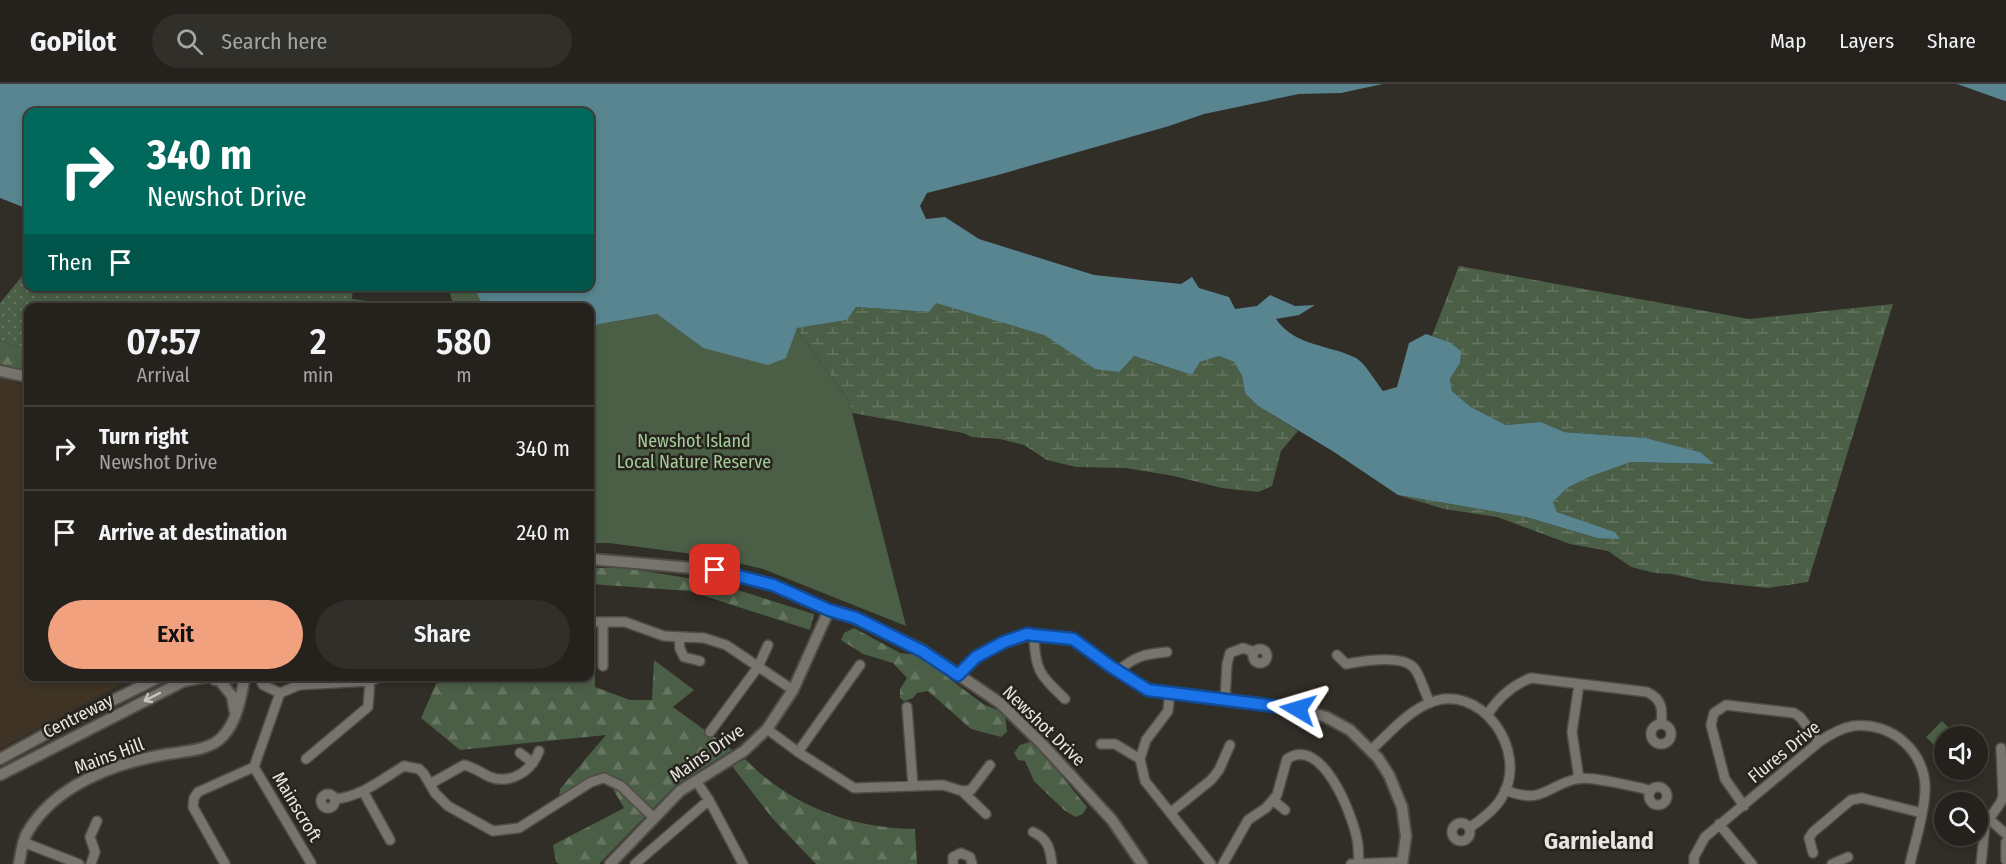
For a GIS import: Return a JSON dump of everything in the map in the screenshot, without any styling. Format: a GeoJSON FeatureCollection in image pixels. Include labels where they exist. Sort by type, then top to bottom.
{"type":"FeatureCollection","features":[{"type":"Feature","properties":{"kind":"street"},"geometry":{"type":"LineString","coordinates":[[0,371],[24,376]]}},
{"type":"Feature","properties":{"kind":"street","name":"Newshot Drive"},"geometry":{"type":"LineString","coordinates":[[594,559],[715,570],[773,585],[892,634],[922,651],[1000,704],[1041,743],[1112,820],[1142,864]]}},
{"type":"Feature","properties":{"kind":"street","name":"Mains Drive"},"geometry":{"type":"LineString","coordinates":[[610,864],[680,791],[744,751],[767,729],[793,690],[829,610]]}},
{"type":"Feature","properties":{"kind":"street"},"geometry":{"type":"LineString","coordinates":[[594,622],[625,622],[664,636],[704,638],[726,645],[793,690]]}},
{"type":"Feature","properties":{"kind":"street"},"geometry":{"type":"LineString","coordinates":[[603,622],[603,666]]}},
{"type":"Feature","properties":{"kind":"street"},"geometry":{"type":"LineString","coordinates":[[958,675],[976,657],[1004,642],[1027,634],[1073,639],[1148,690],[1298,709],[1326,717],[1350,730],[1371,750],[1389,775],[1402,807],[1406,836],[1402,863],[1355,863],[1358,841],[1341,795],[1323,767],[1304,754],[1293,755],[1287,759],[1277,795],[1266,808],[1248,820],[1223,864]]}},
{"type":"Feature","properties":{"kind":"street"},"geometry":{"type":"LineString","coordinates":[[1034,635],[1035,656],[1042,678],[1065,699]]}},
{"type":"Feature","properties":{"kind":"street"},"geometry":{"type":"LineString","coordinates":[[679,637],[680,649],[684,657],[700,661]]}},
{"type":"Feature","properties":{"kind":"street"},"geometry":{"type":"LineString","coordinates":[[710,732],[758,667],[768,645]]}},
{"type":"Feature","properties":{"kind":"street"},"geometry":{"type":"LineString","coordinates":[[1225,700],[1227,664],[1230,653],[1243,648],[1254,652]]}},
{"type":"Feature","properties":{"kind":"street"},"geometry":{"type":"LineString","coordinates":[[1118,671],[1131,660],[1147,653],[1167,652]]}},
{"type":"Feature","properties":{"kind":"street"},"geometry":{"type":"LineString","coordinates":[[1336,655],[1346,664],[1373,660],[1404,662],[1415,669],[1430,703]]}},
{"type":"Feature","properties":{"kind":"street"},"geometry":{"type":"LineString","coordinates":[[798,752],[860,665]]}},
{"type":"Feature","properties":{"kind":"street"},"geometry":{"type":"LineString","coordinates":[[1487,715],[1505,693],[1518,683],[1531,678],[1647,692],[1656,696],[1662,706],[1661,724]]}},
{"type":"Feature","properties":{"kind":"street","name":"Centreway"},"geometry":{"type":"LineString","coordinates":[[0,759],[54,729],[152,681]]}},
{"type":"Feature","properties":{"kind":"street","name":"Centreway"},"geometry":{"type":"LineString","coordinates":[[0,774],[184,681]]}},
{"type":"Feature","properties":{"kind":"street"},"geometry":{"type":"LineString","coordinates":[[220,681],[232,696],[235,712]]}},
{"type":"Feature","properties":{"kind":"street","name":"Mains Hill"},"geometry":{"type":"LineString","coordinates":[[19,864],[26,834],[45,807],[67,790],[137,760],[210,746],[222,737],[229,728],[240,701],[243,681]]}},
{"type":"Feature","properties":{"kind":"street"},"geometry":{"type":"LineString","coordinates":[[261,681],[263,685],[280,693],[299,685],[370,681]]}},
{"type":"Feature","properties":{"kind":"street","name":"Mainscroft"},"geometry":{"type":"LineString","coordinates":[[306,759],[368,707],[370,681]]}},
{"type":"Feature","properties":{"kind":"street"},"geometry":{"type":"LineString","coordinates":[[1579,684],[1572,732],[1579,778]]}},
{"type":"Feature","properties":{"kind":"street"},"geometry":{"type":"LineString","coordinates":[[1170,692],[1168,711],[1146,740],[1140,759],[1145,781],[1211,864]]}},
{"type":"Feature","properties":{"kind":"street","name":"Mainscroft"},"geometry":{"type":"LineString","coordinates":[[225,864],[194,807],[194,798],[198,792],[254,767],[280,693]]}},
{"type":"Feature","properties":{"kind":"street"},"geometry":{"type":"LineString","coordinates":[[1371,750],[1411,713],[1430,703],[1457,698],[1478,708],[1495,721],[1505,737],[1510,761],[1509,782],[1502,798],[1482,819],[1469,828]]}},
{"type":"Feature","properties":{"kind":"street"},"geometry":{"type":"LineString","coordinates":[[1744,806],[1725,779],[1711,725],[1714,713],[1726,705],[1794,713],[1800,717],[1819,742]]}},
{"type":"Feature","properties":{"kind":"street"},"geometry":{"type":"LineString","coordinates":[[907,706],[913,786]]}},
{"type":"Feature","properties":{"kind":"street","name":"Flures Drive"},"geometry":{"type":"LineString","coordinates":[[1694,864],[1694,857],[1705,837],[1719,824],[1744,806],[1819,742],[1831,734],[1853,726],[1878,728],[1901,738],[1920,760],[1926,790],[1910,864]]}},
{"type":"Feature","properties":{"kind":"street"},"geometry":{"type":"LineString","coordinates":[[767,729],[854,788],[943,785],[962,791],[970,790],[990,765]]}},
{"type":"Feature","properties":{"kind":"street"},"geometry":{"type":"LineString","coordinates":[[1101,744],[1115,744],[1140,759]]}},
{"type":"Feature","properties":{"kind":"street"},"geometry":{"type":"LineString","coordinates":[[1170,813],[1211,780],[1219,770],[1230,746]]}},
{"type":"Feature","properties":{"kind":"street"},"geometry":{"type":"LineString","coordinates":[[1981,864],[1984,832],[2003,795],[2001,748]]}},
{"type":"Feature","properties":{"kind":"street"},"geometry":{"type":"LineString","coordinates":[[430,784],[464,765],[491,777],[502,779],[519,775],[533,763],[539,751]]}},
{"type":"Feature","properties":{"kind":"street"},"geometry":{"type":"LineString","coordinates":[[520,753],[533,763]]}},
{"type":"Feature","properties":{"kind":"street"},"geometry":{"type":"LineString","coordinates":[[335,799],[349,797],[363,791],[404,766],[419,769],[435,793],[448,806],[493,831],[519,828],[591,782],[604,778],[621,786],[653,817]]}},
{"type":"Feature","properties":{"kind":"street","name":"Mainscroft"},"geometry":{"type":"LineString","coordinates":[[254,767],[311,863]]}},
{"type":"Feature","properties":{"kind":"street"},"geometry":{"type":"LineString","coordinates":[[1505,790],[1529,797],[1541,795],[1579,778],[1650,790]]}},
{"type":"Feature","properties":{"kind":"street"},"geometry":{"type":"LineString","coordinates":[[696,781],[709,800],[743,864]]}},
{"type":"Feature","properties":{"kind":"street"},"geometry":{"type":"LineString","coordinates":[[363,791],[390,840]]}},
{"type":"Feature","properties":{"kind":"street"},"geometry":{"type":"LineString","coordinates":[[962,791],[986,814]]}},
{"type":"Feature","properties":{"kind":"street"},"geometry":{"type":"LineString","coordinates":[[1813,853],[1809,838],[1813,832],[1851,800],[1862,798],[1922,813]]}},
{"type":"Feature","properties":{"kind":"street"},"geometry":{"type":"LineString","coordinates":[[622,850],[635,864],[709,800]]}},
{"type":"Feature","properties":{"kind":"street"},"geometry":{"type":"LineString","coordinates":[[1273,800],[1285,810]]}},
{"type":"Feature","properties":{"kind":"street"},"geometry":{"type":"LineString","coordinates":[[1989,819],[2006,834]]}},
{"type":"Feature","properties":{"kind":"street"},"geometry":{"type":"LineString","coordinates":[[91,864],[95,852],[90,837],[97,821]]}},
{"type":"Feature","properties":{"kind":"street"},"geometry":{"type":"LineString","coordinates":[[1719,824],[1752,864]]}},
{"type":"Feature","properties":{"kind":"street"},"geometry":{"type":"LineString","coordinates":[[372,831],[382,826]]}},
{"type":"Feature","properties":{"kind":"street"},"geometry":{"type":"LineString","coordinates":[[1033,832],[1042,836],[1048,847],[1052,864]]}},
{"type":"Feature","properties":{"kind":"street"},"geometry":{"type":"LineString","coordinates":[[23,842],[62,861],[79,864]]}},
{"type":"Feature","properties":{"kind":"street"},"geometry":{"type":"LineString","coordinates":[[2006,842],[2006,860]]}},
{"type":"Feature","properties":{"kind":"street"},"geometry":{"type":"LineString","coordinates":[[953,864],[953,857],[962,853],[970,857],[972,864]]}},
{"type":"Feature","properties":{"kind":"street"},"geometry":{"type":"LineString","coordinates":[[1832,864],[1848,857]]}},
{"type":"Feature","properties":{"kind":"shaded area"},"geometry":{"type":"Polygon","coordinates":[[[0,378],[24,385],[24,681],[128,681],[0,749],[0,378]]]}},
{"type":"Feature","properties":{"kind":"green space"},"geometry":{"type":"Polygon","coordinates":[[[1459,266],[1749,319],[1893,304],[1808,582],[1768,588],[1655,573],[1631,567],[1608,551],[1570,544],[1497,517],[1444,509],[1398,495],[1526,517],[1597,538],[1615,532],[1557,512],[1553,502],[1567,488],[1589,477],[1631,462],[1713,464],[1700,452],[1646,438],[1563,432],[1541,422],[1506,425],[1471,407],[1452,391],[1450,379],[1460,363],[1449,342],[1432,336],[1459,266]]]}},
{"type":"Feature","properties":{"kind":"green space"},"geometry":{"type":"Polygon","coordinates":[[[24,274],[24,291],[353,291],[352,299],[382,303],[24,303],[24,350],[0,340],[0,303],[24,274]]]}},
{"type":"Feature","properties":{"kind":"green space"},"geometry":{"type":"Polygon","coordinates":[[[449,291],[476,291],[481,303],[453,303],[449,291]]]}},
{"type":"Feature","properties":{"kind":"green space"},"geometry":{"type":"Polygon","coordinates":[[[935,302],[1044,335],[1095,369],[1134,356],[1192,375],[1200,362],[1219,356],[1234,362],[1242,376],[1245,393],[1258,406],[1298,431],[1281,451],[1272,486],[1258,492],[1222,488],[1174,476],[1126,468],[1076,467],[1047,460],[1024,445],[1000,439],[972,437],[963,433],[852,413],[849,401],[796,328],[847,320],[856,307],[929,312],[935,302]]]}},
{"type":"Feature","properties":{"kind":"green space","name":"Newshot Island Local Nature Reserve"},"geometry":{"type":"Polygon","coordinates":[[[657,314],[703,348],[786,358],[796,328],[849,401],[906,626],[763,569],[708,556],[594,543],[594,326],[657,314]]]}},
{"type":"Feature","properties":{"kind":"green space"},"geometry":{"type":"Polygon","coordinates":[[[0,340],[24,350],[24,370],[0,364],[0,340]]]}},
{"type":"Feature","properties":{"kind":"green space"},"geometry":{"type":"Polygon","coordinates":[[[594,568],[626,568],[712,582],[814,614],[810,630],[689,591],[594,584],[594,568]]]}},
{"type":"Feature","properties":{"kind":"green space"},"geometry":{"type":"Polygon","coordinates":[[[854,628],[900,653],[918,655],[983,704],[1005,713],[1007,732],[1001,737],[971,729],[928,691],[917,693],[913,698],[904,701],[900,698],[900,689],[907,678],[893,663],[863,654],[841,640],[844,633],[854,628]]]}},
{"type":"Feature","properties":{"kind":"green space"},"geometry":{"type":"Polygon","coordinates":[[[654,660],[694,690],[673,707],[732,750],[676,785],[599,864],[559,864],[556,862],[553,845],[624,808],[603,772],[559,797],[560,789],[606,735],[460,750],[421,718],[437,681],[594,681],[595,674],[595,687],[630,700],[652,700],[654,660]]]}},
{"type":"Feature","properties":{"kind":"green space"},"geometry":{"type":"Polygon","coordinates":[[[1942,721],[1947,726],[1937,726],[1942,721]]]}},
{"type":"Feature","properties":{"kind":"green space"},"geometry":{"type":"Polygon","coordinates":[[[1934,729],[1934,745],[1926,737],[1934,729]]]}},
{"type":"Feature","properties":{"kind":"green space"},"geometry":{"type":"Polygon","coordinates":[[[1030,742],[1038,747],[1087,807],[1083,814],[1075,817],[1064,810],[1034,781],[1025,761],[1018,760],[1014,753],[1020,745],[1030,742]]]}},
{"type":"Feature","properties":{"kind":"green space"},"geometry":{"type":"Polygon","coordinates":[[[745,759],[782,790],[823,811],[867,824],[915,829],[917,864],[816,864],[772,818],[732,766],[745,759]]]}},
{"type":"Feature","properties":{"kind":"water"},"geometry":{"type":"Polygon","coordinates":[[[0,84],[1383,84],[1341,93],[1299,94],[1204,114],[998,175],[927,193],[920,206],[926,219],[945,217],[979,239],[1094,275],[1181,284],[1192,277],[1199,288],[1229,297],[1235,309],[1257,306],[1270,295],[1295,306],[1315,305],[1299,315],[1276,319],[1293,335],[1303,340],[1345,353],[1359,360],[1383,391],[1397,387],[1409,343],[1426,334],[1449,342],[1461,351],[1460,363],[1450,379],[1452,391],[1471,407],[1506,425],[1541,422],[1564,432],[1646,438],[1700,452],[1714,464],[1631,462],[1589,477],[1567,488],[1553,502],[1557,512],[1615,532],[1620,539],[1597,538],[1526,517],[1398,495],[1334,452],[1258,406],[1245,393],[1242,376],[1234,362],[1219,356],[1200,362],[1192,375],[1134,356],[1119,372],[1095,369],[1044,335],[936,303],[929,312],[856,307],[847,320],[797,328],[786,358],[768,365],[703,348],[657,314],[594,326],[594,303],[481,303],[476,291],[594,291],[594,108],[24,108],[24,207],[0,198],[0,84]]]}},
{"type":"Feature","properties":{"kind":"water"},"geometry":{"type":"Polygon","coordinates":[[[1957,84],[2006,84],[2006,101],[2002,100],[1957,84]]]}},
{"type":"Feature","properties":{"kind":"district","name":"Garnieland"},"geometry":{"type":"Point","coordinates":[1599,841]}},
{"type":"Feature","properties":{"kind":"route"},"geometry":{"type":"LineString","coordinates":[[715,570],[773,585],[829,610],[856,618],[892,634],[958,675],[976,657],[1004,642],[1027,634],[1073,639],[1148,690],[1298,709]]}}]}
